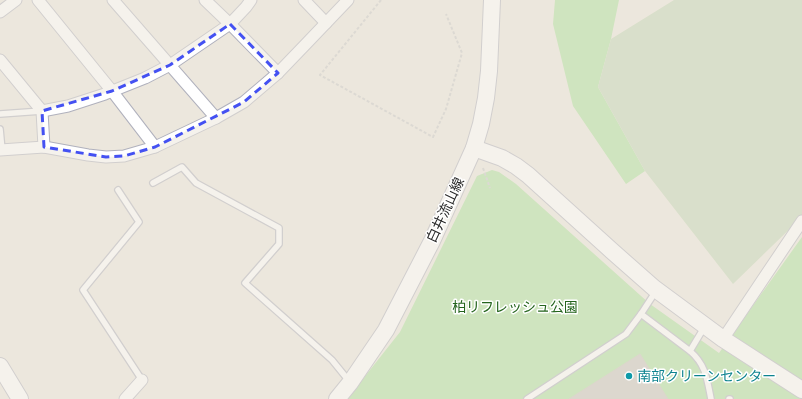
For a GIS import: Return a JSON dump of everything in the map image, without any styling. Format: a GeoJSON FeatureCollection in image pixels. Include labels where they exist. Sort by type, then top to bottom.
{"type":"FeatureCollection","features":[{"type":"Feature","properties":{"kind":"street"},"geometry":{"type":"LineString","coordinates":[[0,12],[16,0]]}},
{"type":"Feature","properties":{"kind":"street"},"geometry":{"type":"LineString","coordinates":[[38,0],[112,91],[155,147]]}},
{"type":"Feature","properties":{"kind":"street"},"geometry":{"type":"LineString","coordinates":[[113,0],[216,118]]}},
{"type":"Feature","properties":{"kind":"street"},"geometry":{"type":"LineString","coordinates":[[206,0],[278,73]]}},
{"type":"Feature","properties":{"kind":"street"},"geometry":{"type":"LineString","coordinates":[[42,111],[68,106],[112,91],[145,78],[170,65],[230,24],[246,8],[251,0]]}},
{"type":"Feature","properties":{"kind":"street"},"geometry":{"type":"LineString","coordinates":[[304,0],[326,23]]}},
{"type":"Feature","properties":{"kind":"street"},"geometry":{"type":"LineString","coordinates":[[1,150],[44,147],[106,157],[124,156],[155,147],[216,118],[244,102],[278,73],[348,0]]}},
{"type":"Feature","properties":{"kind":"street","name":"白井流山線"},"geometry":{"type":"LineString","coordinates":[[337,399],[350,383],[386,330],[432,241],[474,148],[481,124],[486,98],[489,71],[492,0]]}},
{"type":"Feature","properties":{"kind":"street"},"geometry":{"type":"LineString","coordinates":[[0,60],[42,111],[44,147]]}},
{"type":"Feature","properties":{"kind":"street"},"geometry":{"type":"LineString","coordinates":[[474,148],[502,158],[516,166],[657,290],[723,339],[802,390]]}},
{"type":"Feature","properties":{"kind":"street"},"geometry":{"type":"LineString","coordinates":[[723,339],[802,221]]}},
{"type":"Feature","properties":{"kind":"street"},"geometry":{"type":"LineString","coordinates":[[0,366],[20,399]]}},
{"type":"Feature","properties":{"kind":"street"},"geometry":{"type":"LineString","coordinates":[[125,399],[142,380]]}},
{"type":"Feature","properties":{"kind":"lane"},"geometry":{"type":"LineString","coordinates":[[0,114],[42,111]]}},
{"type":"Feature","properties":{"kind":"lane"},"geometry":{"type":"LineString","coordinates":[[0,129],[1,150]]}},
{"type":"Feature","properties":{"kind":"lane"},"geometry":{"type":"LineString","coordinates":[[153,183],[182,167],[196,183],[279,228],[279,244],[245,283],[332,360],[350,383]]}},
{"type":"Feature","properties":{"kind":"lane"},"geometry":{"type":"LineString","coordinates":[[118,190],[139,222],[83,290],[142,380]]}},
{"type":"Feature","properties":{"kind":"lane"},"geometry":{"type":"LineString","coordinates":[[527,399],[626,334],[657,290]]}},
{"type":"Feature","properties":{"kind":"lane"},"geometry":{"type":"LineString","coordinates":[[641,314],[696,357],[704,370],[711,399]]}},
{"type":"Feature","properties":{"kind":"lane"},"geometry":{"type":"LineString","coordinates":[[690,351],[705,326]]}},
{"type":"Feature","properties":{"kind":"path"},"geometry":{"type":"LineString","coordinates":[[381,0],[320,75],[433,137],[446,109],[462,53],[446,14]]}},
{"type":"Feature","properties":{"kind":"path"},"geometry":{"type":"LineString","coordinates":[[483,168],[490,188]]}},
{"type":"Feature","properties":{"kind":"highlighted area"},"geometry":{"type":"Polygon","coordinates":[[[230,24],[278,73],[244,102],[155,147],[124,156],[106,157],[44,147],[42,111],[112,91],[170,65],[230,24]]]}},
{"type":"Feature","properties":{"kind":"green space"},"geometry":{"type":"Polygon","coordinates":[[[555,0],[619,0],[611,39],[598,87],[645,171],[626,184],[573,106],[553,24],[555,0]]]}},
{"type":"Feature","properties":{"kind":"green space"},"geometry":{"type":"Polygon","coordinates":[[[674,0],[802,0],[802,217],[733,284],[645,171],[598,87],[611,39],[674,0]]]}},
{"type":"Feature","properties":{"kind":"green space","name":"柏リフレッシュ公園"},"geometry":{"type":"Polygon","coordinates":[[[492,170],[499,172],[516,184],[650,304],[719,353],[802,237],[802,399],[347,399],[400,332],[477,176],[492,170]]]}},
{"type":"Feature","properties":{"kind":"building","name":"南部クリーンセンター"},"geometry":{"type":"Polygon","coordinates":[[[640,354],[668,399],[569,399],[640,354]]]}},
{"type":"Feature","properties":{"kind":"place","name":"南部クリーンセンター"},"geometry":{"type":"Point","coordinates":[629,376]}}]}
